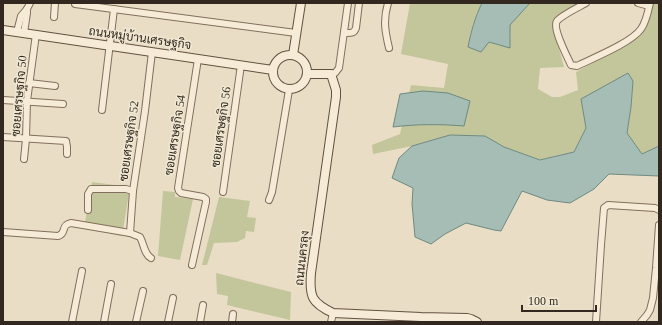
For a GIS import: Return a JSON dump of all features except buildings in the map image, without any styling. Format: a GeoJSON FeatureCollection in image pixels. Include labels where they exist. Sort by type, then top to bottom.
{"type":"FeatureCollection","features":[{"type":"Feature","properties":{"kind":"street"},"geometry":{"type":"LineString","coordinates":[[20,32],[30,3]]}},
{"type":"Feature","properties":{"kind":"street"},"geometry":{"type":"LineString","coordinates":[[54,17],[55,3]]}},
{"type":"Feature","properties":{"kind":"street"},"geometry":{"type":"LineString","coordinates":[[293,55],[301,3]]}},
{"type":"Feature","properties":{"kind":"street"},"geometry":{"type":"LineString","coordinates":[[308,74],[331,74],[335,73],[339,68],[348,3]]}},
{"type":"Feature","properties":{"kind":"street"},"geometry":{"type":"LineString","coordinates":[[344,33],[355,31],[359,3]]}},
{"type":"Feature","properties":{"kind":"street"},"geometry":{"type":"LineString","coordinates":[[388,3],[385,28],[389,48]]}},
{"type":"Feature","properties":{"kind":"street"},"geometry":{"type":"LineString","coordinates":[[586,3],[557,20],[556,24],[557,32],[572,66],[577,66],[624,43],[637,33],[644,24],[649,4],[638,3]]}},
{"type":"Feature","properties":{"kind":"street"},"geometry":{"type":"LineString","coordinates":[[75,4],[296,33]]}},
{"type":"Feature","properties":{"kind":"street"},"geometry":{"type":"LineString","coordinates":[[102,110],[114,9]]}},
{"type":"Feature","properties":{"kind":"street","name":"ถนนหมู่บ้านเศรษฐกิจ"},"geometry":{"type":"LineString","coordinates":[[3,30],[273,70]]}},
{"type":"Feature","properties":{"kind":"street","name":"ซอยเศรษฐกิจ 50"},"geometry":{"type":"LineString","coordinates":[[24,158],[27,101],[36,34]]}},
{"type":"Feature","properties":{"kind":"street","name":"ซอยเศรษฐกิจ 52"},"geometry":{"type":"LineString","coordinates":[[130,233],[133,190],[152,52]]}},
{"type":"Feature","properties":{"kind":"street"},"geometry":{"type":"LineString","coordinates":[[293,55],[305,62],[308,68],[308,74],[306,81],[301,86],[296,89],[289,90],[282,88],[276,83],[273,76],[273,70],[276,62],[281,57],[293,55]]}},
{"type":"Feature","properties":{"kind":"street","name":"ซอยเศรษฐกิจ 54"},"geometry":{"type":"LineString","coordinates":[[192,265],[206,198],[182,193],[178,188],[198,58]]}},
{"type":"Feature","properties":{"kind":"street","name":"ซอยเศรษฐกิจ 56"},"geometry":{"type":"LineString","coordinates":[[223,192],[241,65]]}},
{"type":"Feature","properties":{"kind":"street","name":"ถนนนครลุง"},"geometry":{"type":"LineString","coordinates":[[331,74],[336,90],[336,97],[311,274],[310,288],[315,302],[333,313],[444,320],[471,319],[477,322]]}},
{"type":"Feature","properties":{"kind":"street"},"geometry":{"type":"LineString","coordinates":[[29,83],[55,86]]}},
{"type":"Feature","properties":{"kind":"street"},"geometry":{"type":"LineString","coordinates":[[269,200],[272,192],[289,90]]}},
{"type":"Feature","properties":{"kind":"street"},"geometry":{"type":"LineString","coordinates":[[3,100],[63,104]]}},
{"type":"Feature","properties":{"kind":"street"},"geometry":{"type":"LineString","coordinates":[[3,137],[66,141],[67,154]]}},
{"type":"Feature","properties":{"kind":"street"},"geometry":{"type":"LineString","coordinates":[[88,210],[88,194],[91,189],[133,190]]}},
{"type":"Feature","properties":{"kind":"street"},"geometry":{"type":"LineString","coordinates":[[596,322],[604,208],[608,206],[655,208],[659,210]]}},
{"type":"Feature","properties":{"kind":"street"},"geometry":{"type":"LineString","coordinates":[[3,232],[58,236],[63,234],[64,226],[71,223],[130,233],[140,237],[146,253],[151,258]]}},
{"type":"Feature","properties":{"kind":"street"},"geometry":{"type":"LineString","coordinates":[[641,322],[650,310],[654,291],[658,268],[659,225]]}},
{"type":"Feature","properties":{"kind":"street"},"geometry":{"type":"LineString","coordinates":[[72,322],[82,271]]}},
{"type":"Feature","properties":{"kind":"street"},"geometry":{"type":"LineString","coordinates":[[104,322],[111,284]]}},
{"type":"Feature","properties":{"kind":"street"},"geometry":{"type":"LineString","coordinates":[[136,322],[143,291]]}},
{"type":"Feature","properties":{"kind":"street"},"geometry":{"type":"LineString","coordinates":[[168,322],[173,298]]}},
{"type":"Feature","properties":{"kind":"street"},"geometry":{"type":"LineString","coordinates":[[200,322],[203,305]]}},
{"type":"Feature","properties":{"kind":"street"},"geometry":{"type":"LineString","coordinates":[[331,322],[333,313]]}},
{"type":"Feature","properties":{"kind":"street"},"geometry":{"type":"LineString","coordinates":[[232,322],[233,314]]}},
{"type":"Feature","properties":{"kind":"green space"},"geometry":{"type":"Polygon","coordinates":[[[410,3],[482,3],[470,35],[489,42],[510,25],[530,3],[579,3],[555,17],[552,23],[564,67],[540,68],[538,89],[552,97],[560,97],[578,90],[576,72],[634,40],[644,29],[651,3],[659,3],[659,146],[642,154],[627,133],[633,81],[581,99],[586,128],[574,152],[540,160],[504,147],[485,136],[450,135],[412,146],[373,154],[372,145],[400,134],[411,85],[444,88],[448,64],[401,54],[410,3]]]}},
{"type":"Feature","properties":{"kind":"green space"},"geometry":{"type":"Polygon","coordinates":[[[92,182],[130,187],[122,236],[84,228],[92,182]]]}},
{"type":"Feature","properties":{"kind":"green space"},"geometry":{"type":"Polygon","coordinates":[[[163,191],[175,192],[175,197],[193,199],[180,260],[158,256],[163,191]]]}},
{"type":"Feature","properties":{"kind":"green space"},"geometry":{"type":"Polygon","coordinates":[[[219,197],[250,201],[247,217],[256,218],[254,232],[246,231],[245,238],[237,242],[214,243],[207,265],[202,265],[219,197]]]}},
{"type":"Feature","properties":{"kind":"green space"},"geometry":{"type":"Polygon","coordinates":[[[216,273],[291,292],[290,320],[227,305],[228,296],[217,294],[216,273]]]}},
{"type":"Feature","properties":{"kind":"water"},"geometry":{"type":"Polygon","coordinates":[[[482,3],[530,3],[510,25],[510,48],[489,42],[481,52],[468,47],[477,14],[482,3]]]}},
{"type":"Feature","properties":{"kind":"water"},"geometry":{"type":"Polygon","coordinates":[[[628,73],[633,81],[627,133],[642,154],[659,146],[659,176],[609,174],[594,189],[570,203],[547,200],[522,191],[501,231],[466,223],[445,234],[431,244],[415,237],[412,204],[413,188],[392,178],[399,158],[412,146],[450,135],[485,136],[504,147],[540,160],[574,152],[586,128],[581,99],[628,73]]]}},
{"type":"Feature","properties":{"kind":"water"},"geometry":{"type":"Polygon","coordinates":[[[423,91],[448,93],[470,101],[464,126],[411,125],[393,127],[400,94],[423,91]]]}}]}
